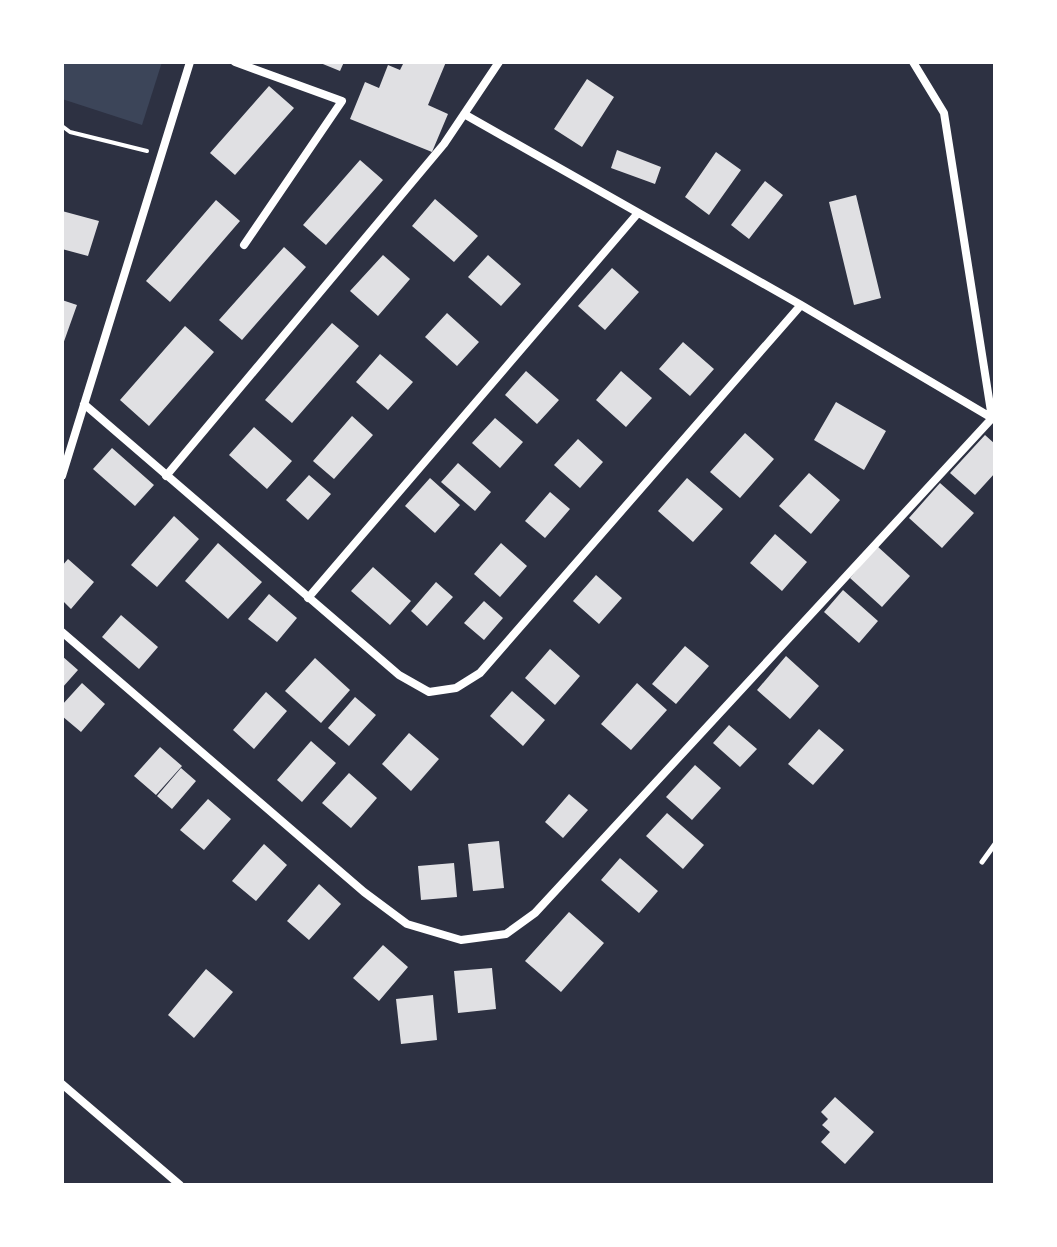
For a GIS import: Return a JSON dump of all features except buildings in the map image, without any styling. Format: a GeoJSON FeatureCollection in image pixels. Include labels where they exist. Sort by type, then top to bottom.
{"type":"FeatureCollection","features":[{"type":"Feature","properties":{"kind":"street"},"geometry":{"type":"LineString","coordinates":[[62,476],[190,62]]}},
{"type":"Feature","properties":{"kind":"street"},"geometry":{"type":"LineString","coordinates":[[235,62],[342,101],[244,245]]}},
{"type":"Feature","properties":{"kind":"street"},"geometry":{"type":"LineString","coordinates":[[166,476],[435,156],[499,62]]}},
{"type":"Feature","properties":{"kind":"street"},"geometry":{"type":"LineString","coordinates":[[918,65],[944,113],[993,417]]}},
{"type":"Feature","properties":{"kind":"street"},"geometry":{"type":"LineString","coordinates":[[464,114],[993,417]]}},
{"type":"Feature","properties":{"kind":"street"},"geometry":{"type":"LineString","coordinates":[[308,598],[638,213]]}},
{"type":"Feature","properties":{"kind":"street"},"geometry":{"type":"LineString","coordinates":[[84,404],[399,675],[429,692],[456,688],[480,673],[801,305]]}},
{"type":"Feature","properties":{"kind":"street"},"geometry":{"type":"LineString","coordinates":[[62,632],[364,892],[407,924],[461,940],[506,934],[535,913],[993,417]]}},
{"type":"Feature","properties":{"kind":"street"},"geometry":{"type":"LineString","coordinates":[[62,1084],[180,1185]]}},
{"type":"Feature","properties":{"kind":"lane"},"geometry":{"type":"LineString","coordinates":[[982,862],[995,844]]}},
{"type":"Feature","properties":{"kind":"path"},"geometry":{"type":"LineString","coordinates":[[62,126],[70,132],[162,154]]}},
{"type":"Feature","properties":{"kind":"shaded area"},"geometry":{"type":"Polygon","coordinates":[[[62,62],[162,62],[142,125],[62,99],[62,62]]]}}]}
